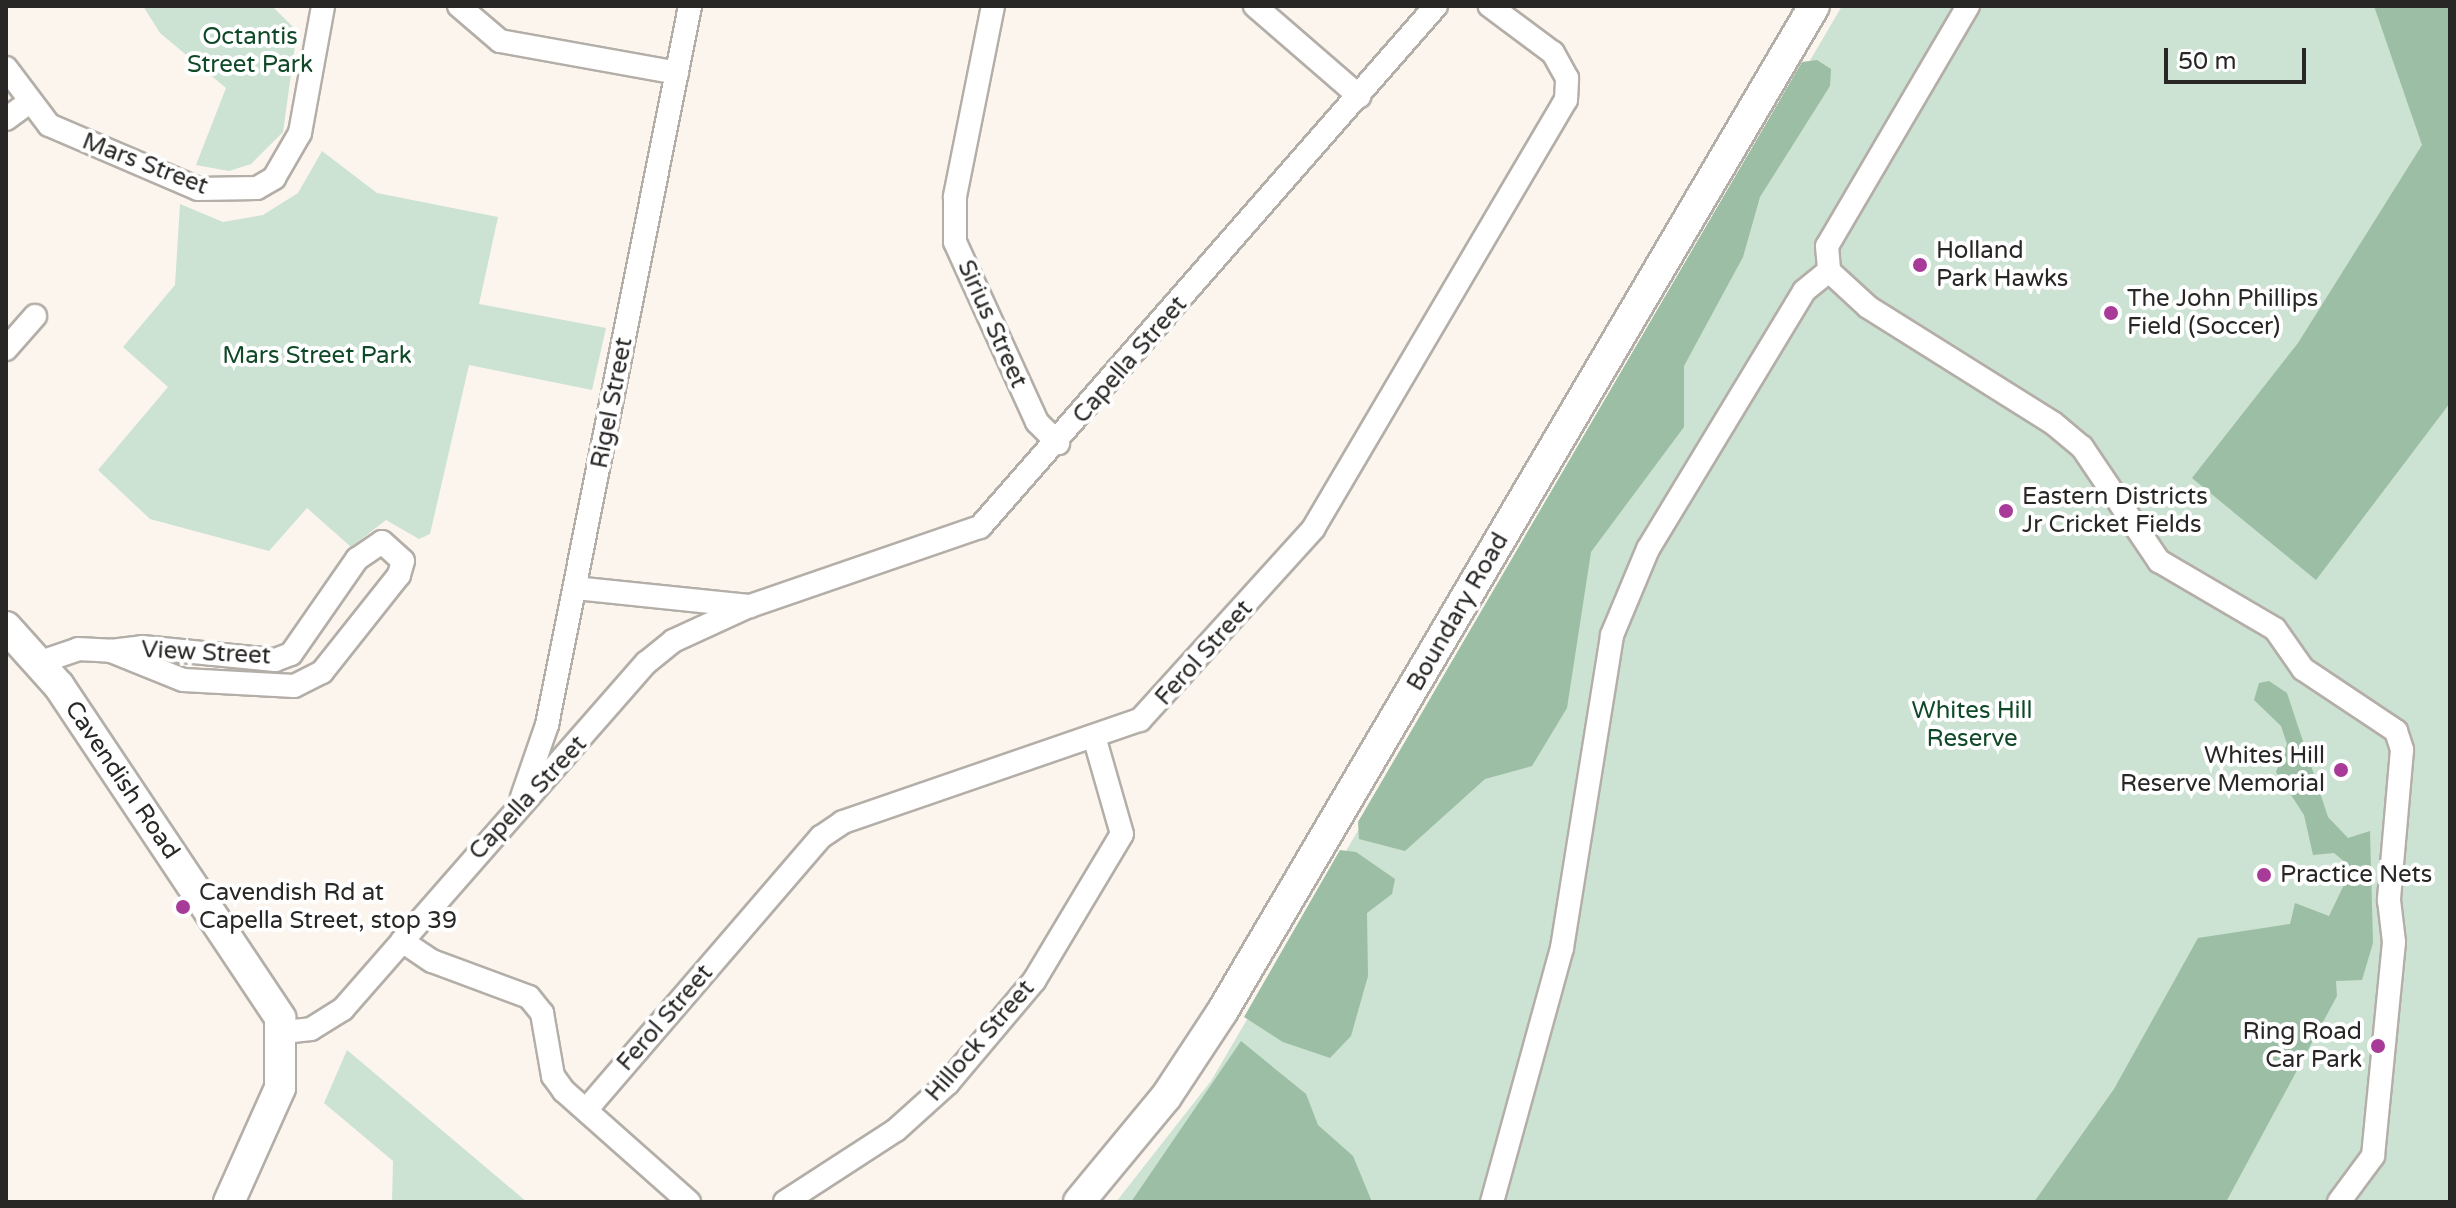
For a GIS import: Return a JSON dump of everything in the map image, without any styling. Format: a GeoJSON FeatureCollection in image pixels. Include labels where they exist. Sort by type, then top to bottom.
{"type":"FeatureCollection","features":[{"type":"Feature","properties":{"kind":"main road","name":"Boundary Road"},"geometry":{"type":"LineString","coordinates":[[1079,1202],[1166,1097],[1222,1012],[1814,6]]}},
{"type":"Feature","properties":{"kind":"main road","name":"Cavendish Road"},"geometry":{"type":"LineString","coordinates":[[6,627],[41,662],[266,992],[284,1032],[280,1088],[229,1202]]}},
{"type":"Feature","properties":{"kind":"street","name":"Mars Street"},"geometry":{"type":"LineString","coordinates":[[6,68],[28,103],[49,125],[198,189],[257,188],[274,178],[300,133],[323,6]]}},
{"type":"Feature","properties":{"kind":"street"},"geometry":{"type":"LineString","coordinates":[[459,6],[500,41],[677,73]]}},
{"type":"Feature","properties":{"kind":"street","name":"Rigel Street"},"geometry":{"type":"LineString","coordinates":[[522,797],[547,725],[690,6]]}},
{"type":"Feature","properties":{"kind":"street","name":"Sirius Street"},"geometry":{"type":"LineString","coordinates":[[993,6],[955,197],[955,242],[1037,422],[1058,443]]}},
{"type":"Feature","properties":{"kind":"street"},"geometry":{"type":"LineString","coordinates":[[1255,6],[1359,96]]}},
{"type":"Feature","properties":{"kind":"street","name":"Capella Street"},"geometry":{"type":"LineString","coordinates":[[284,1032],[311,1029],[343,1009],[522,797],[673,641],[750,606],[980,527],[1058,443],[1436,6]]}},
{"type":"Feature","properties":{"kind":"street","name":"Ferol Street"},"geometry":{"type":"LineString","coordinates":[[586,1110],[821,837],[843,822],[1095,740],[1157,708],[1313,529],[1566,100],[1567,78],[1553,53],[1490,6]]}},
{"type":"Feature","properties":{"kind":"street"},"geometry":{"type":"LineString","coordinates":[[1968,6],[1827,246],[1829,271],[1868,307],[2063,431],[2082,447],[2159,561],[2275,629],[2303,669],[2396,731],[2402,750],[2389,900],[2394,942],[2373,1156],[2339,1202]]}},
{"type":"Feature","properties":{"kind":"street"},"geometry":{"type":"LineString","coordinates":[[6,119],[28,103]]}},
{"type":"Feature","properties":{"kind":"street"},"geometry":{"type":"LineString","coordinates":[[1492,1202],[1562,948],[1612,635],[1648,549],[1804,291],[1829,271]]}},
{"type":"Feature","properties":{"kind":"street"},"geometry":{"type":"LineString","coordinates":[[6,349],[35,316]]}},
{"type":"Feature","properties":{"kind":"street","name":"View Street"},"geometry":{"type":"LineString","coordinates":[[41,662],[78,649],[111,651],[142,647],[275,660],[309,637],[370,545],[382,542],[403,561],[335,657],[294,686],[183,680],[111,651]]}},
{"type":"Feature","properties":{"kind":"street","name":"Capella Street"},"geometry":{"type":"LineString","coordinates":[[575,588],[750,606]]}},
{"type":"Feature","properties":{"kind":"street","name":"Hillock Street"},"geometry":{"type":"LineString","coordinates":[[785,1202],[896,1130],[948,1083],[1034,981],[1122,834],[1095,740]]}},
{"type":"Feature","properties":{"kind":"street"},"geometry":{"type":"LineString","coordinates":[[402,941],[432,961],[529,997],[542,1013],[553,1076],[586,1110],[689,1202]]}},
{"type":"Feature","properties":{"kind":"green space","name":"Octantis Street Park"},"geometry":{"type":"Polygon","coordinates":[[[143,6],[272,6],[297,31],[283,132],[251,164],[229,171],[196,165],[226,88],[160,33],[143,6]]]}},
{"type":"Feature","properties":{"kind":"green space","name":"Whites Hill Reserve"},"geometry":{"type":"Polygon","coordinates":[[[1842,6],[2450,6],[2450,1202],[1116,1202],[1211,1081],[1842,6]]]}},
{"type":"Feature","properties":{"kind":"green space"},"geometry":{"type":"Polygon","coordinates":[[[2374,6],[2450,6],[2450,403],[2316,580],[2192,478],[2298,343],[2422,145],[2374,6]]]}},
{"type":"Feature","properties":{"kind":"green space"},"geometry":{"type":"Polygon","coordinates":[[[1817,60],[1831,69],[1830,86],[1760,197],[1743,257],[1684,366],[1684,427],[1591,552],[1567,708],[1532,766],[1485,779],[1405,851],[1359,839],[1358,822],[1802,62],[1817,60]]]}},
{"type":"Feature","properties":{"kind":"green space","name":"Mars Street Park"},"geometry":{"type":"Polygon","coordinates":[[[322,151],[377,193],[498,217],[479,304],[606,328],[592,390],[469,365],[430,534],[419,539],[386,520],[351,547],[307,508],[269,551],[150,519],[98,470],[168,387],[123,347],[175,285],[180,204],[223,222],[263,215],[298,193],[322,151]]]}},
{"type":"Feature","properties":{"kind":"green space"},"geometry":{"type":"Polygon","coordinates":[[[2269,681],[2287,693],[2328,817],[2348,838],[2370,831],[2373,943],[2362,980],[2336,981],[2337,996],[2226,1202],[2034,1202],[2114,1089],[2198,938],[2290,924],[2295,903],[2329,916],[2352,868],[2334,853],[2313,855],[2304,815],[2276,772],[2287,744],[2281,726],[2254,700],[2259,683],[2269,681]]]}},
{"type":"Feature","properties":{"kind":"green space"},"geometry":{"type":"Polygon","coordinates":[[[1340,850],[1356,852],[1395,879],[1392,894],[1367,913],[1368,976],[1351,1036],[1330,1058],[1283,1042],[1244,1017],[1340,850]]]}},
{"type":"Feature","properties":{"kind":"green space"},"geometry":{"type":"Polygon","coordinates":[[[1241,1041],[1306,1094],[1318,1125],[1353,1156],[1372,1202],[1131,1202],[1241,1041]]]}},
{"type":"Feature","properties":{"kind":"green space"},"geometry":{"type":"Polygon","coordinates":[[[347,1050],[527,1202],[392,1202],[393,1161],[324,1103],[347,1050]]]}},
{"type":"Feature","properties":{"kind":"place","name":"Holland Park Hawks"},"geometry":{"type":"Point","coordinates":[1920,265]}},
{"type":"Feature","properties":{"kind":"place","name":"The John Phillips Field (Soccer)"},"geometry":{"type":"Point","coordinates":[2111,313]}},
{"type":"Feature","properties":{"kind":"place","name":"Eastern Districts Jr Cricket Fields"},"geometry":{"type":"Point","coordinates":[2006,511]}},
{"type":"Feature","properties":{"kind":"place","name":"Whites Hill Reserve Memorial"},"geometry":{"type":"Point","coordinates":[2341,770]}},
{"type":"Feature","properties":{"kind":"place","name":"Practice Nets"},"geometry":{"type":"Point","coordinates":[2264,875]}},
{"type":"Feature","properties":{"kind":"place","name":"Cavendish Rd at Capella Street, stop 39"},"geometry":{"type":"Point","coordinates":[183,907]}},
{"type":"Feature","properties":{"kind":"place","name":"Ring Road Car Park"},"geometry":{"type":"Point","coordinates":[2378,1046]}}]}
